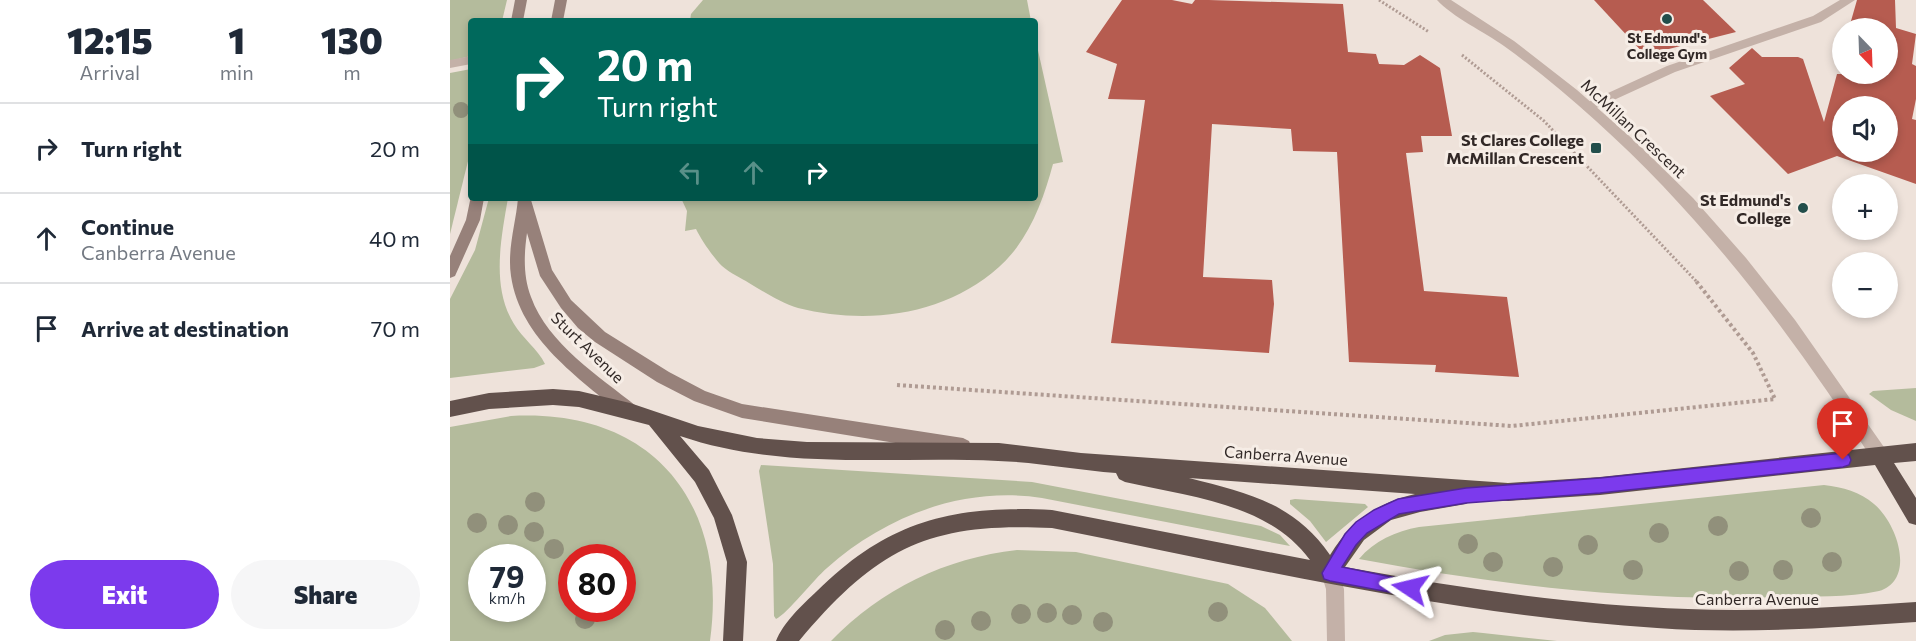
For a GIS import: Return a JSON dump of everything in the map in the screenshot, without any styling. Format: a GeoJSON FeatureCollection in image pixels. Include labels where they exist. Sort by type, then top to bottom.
{"type":"FeatureCollection","features":[{"type":"Feature","properties":{"kind":"highway","name":"Canberra Avenue"},"geometry":{"type":"LineString","coordinates":[[450,408],[489,401],[553,397],[579,399],[630,411],[698,434],[758,446],[807,451],[999,452],[1081,462],[1508,492],[1600,486],[1916,452]]}},
{"type":"Feature","properties":{"kind":"highway"},"geometry":{"type":"LineString","coordinates":[[655,420],[702,476],[723,515],[737,562],[733,641]]}},
{"type":"Feature","properties":{"kind":"highway"},"geometry":{"type":"LineString","coordinates":[[1880,456],[1916,516]]}},
{"type":"Feature","properties":{"kind":"highway"},"geometry":{"type":"LineString","coordinates":[[1081,462],[1262,508],[1291,525],[1319,556],[1330,573],[1350,539],[1361,528],[1389,511],[1419,502],[1508,492]]}},
{"type":"Feature","properties":{"kind":"highway","name":"Canberra Avenue"},"geometry":{"type":"LineString","coordinates":[[786,641],[828,592],[866,560],[916,532],[966,519],[993,516],[1052,519],[1471,598],[1580,612],[1734,621],[1835,618],[1916,612]]}},
{"type":"Feature","properties":{"kind":"main road"},"geometry":{"type":"LineString","coordinates":[[518,18],[521,0]]}},
{"type":"Feature","properties":{"kind":"main road"},"geometry":{"type":"LineString","coordinates":[[558,18],[561,0]]}},
{"type":"Feature","properties":{"kind":"main road"},"geometry":{"type":"LineString","coordinates":[[450,272],[472,220],[476,201]]}},
{"type":"Feature","properties":{"kind":"main road","name":"Sturt Avenue"},"geometry":{"type":"LineString","coordinates":[[524,201],[518,246],[518,276],[528,307],[536,322],[565,354],[630,411]]}},
{"type":"Feature","properties":{"kind":"main road"},"geometry":{"type":"LineString","coordinates":[[525,201],[545,272],[566,304],[600,337],[663,377],[700,396],[742,411],[999,452]]}},
{"type":"Feature","properties":{"kind":"street","name":"McMillan Crescent"},"geometry":{"type":"LineString","coordinates":[[1443,0],[1527,58],[1588,107],[1662,176],[1748,271],[1828,375],[1880,456]]}},
{"type":"Feature","properties":{"kind":"street"},"geometry":{"type":"LineString","coordinates":[[1588,107],[1671,69],[1817,18],[1849,0]]}},
{"type":"Feature","properties":{"kind":"street"},"geometry":{"type":"LineString","coordinates":[[450,64],[468,61]]}},
{"type":"Feature","properties":{"kind":"street"},"geometry":{"type":"LineString","coordinates":[[1330,573],[1335,589],[1336,641]]}},
{"type":"Feature","properties":{"kind":"path"},"geometry":{"type":"LineString","coordinates":[[1379,0],[1430,32]]}},
{"type":"Feature","properties":{"kind":"path"},"geometry":{"type":"LineString","coordinates":[[897,386],[1512,426],[1775,399],[1753,353],[1706,292],[1544,122],[1514,95],[1462,55]]}},
{"type":"Feature","properties":{"kind":"green space"},"geometry":{"type":"Polygon","coordinates":[[[450,0],[507,0],[503,18],[468,18],[468,57],[450,61],[450,0]]]}},
{"type":"Feature","properties":{"kind":"green space"},"geometry":{"type":"Polygon","coordinates":[[[703,0],[1027,0],[1030,18],[690,18],[691,14],[703,0]]]}},
{"type":"Feature","properties":{"kind":"green space"},"geometry":{"type":"Polygon","coordinates":[[[1038,50],[1063,162],[1053,164],[1034,219],[1019,245],[999,267],[977,284],[954,296],[930,306],[878,315],[851,316],[798,308],[773,297],[722,266],[711,254],[696,229],[685,231],[687,211],[682,201],[1038,201],[1038,50]]]}},
{"type":"Feature","properties":{"kind":"green space"},"geometry":{"type":"Polygon","coordinates":[[[468,70],[468,161],[450,234],[450,73],[468,70]]]}},
{"type":"Feature","properties":{"kind":"green space"},"geometry":{"type":"Polygon","coordinates":[[[488,201],[508,201],[500,262],[502,294],[517,329],[545,364],[534,368],[450,378],[450,299],[475,250],[488,201]]]}},
{"type":"Feature","properties":{"kind":"green space"},"geometry":{"type":"Polygon","coordinates":[[[1916,388],[1916,421],[1891,410],[1869,394],[1873,391],[1916,388]]]}},
{"type":"Feature","properties":{"kind":"green space"},"geometry":{"type":"Polygon","coordinates":[[[511,416],[561,418],[605,428],[641,447],[671,474],[693,507],[707,546],[713,591],[710,641],[450,641],[450,427],[511,416]]]}},
{"type":"Feature","properties":{"kind":"green space"},"geometry":{"type":"Polygon","coordinates":[[[761,465],[1032,482],[1261,526],[1280,535],[1290,546],[1042,498],[1013,495],[955,501],[927,509],[874,533],[827,568],[776,619],[774,616],[773,564],[759,471],[761,465]]]}},
{"type":"Feature","properties":{"kind":"green space"},"geometry":{"type":"Polygon","coordinates":[[[1824,485],[1857,493],[1883,513],[1896,537],[1899,551],[1900,564],[1897,576],[1890,585],[1879,591],[1842,596],[1673,597],[1516,584],[1359,559],[1371,547],[1386,538],[1419,527],[1824,485]]]}},
{"type":"Feature","properties":{"kind":"green space"},"geometry":{"type":"Polygon","coordinates":[[[1290,500],[1365,504],[1368,507],[1326,542],[1310,521],[1290,504],[1290,500]]]}},
{"type":"Feature","properties":{"kind":"green space"},"geometry":{"type":"Polygon","coordinates":[[[1017,550],[1076,552],[1228,584],[1265,608],[1292,641],[831,641],[871,606],[916,579],[965,560],[1017,550]]]}},
{"type":"Feature","properties":{"kind":"green space"},"geometry":{"type":"Polygon","coordinates":[[[1473,632],[1557,641],[1429,641],[1445,635],[1473,632]]]}},
{"type":"Feature","properties":{"kind":"building"},"geometry":{"type":"Polygon","coordinates":[[[1122,0],[1172,0],[1192,4],[1195,0],[1209,0],[1343,4],[1348,52],[1376,54],[1379,64],[1404,65],[1420,55],[1440,68],[1452,136],[1421,136],[1423,152],[1406,153],[1424,291],[1507,297],[1519,377],[1435,372],[1436,365],[1349,362],[1337,152],[1293,151],[1291,129],[1212,124],[1203,277],[1272,280],[1274,304],[1269,353],[1111,343],[1145,100],[1108,99],[1117,64],[1086,52],[1122,0]]]}},
{"type":"Feature","properties":{"kind":"building","name":"St Edmund's College Gym"},"geometry":{"type":"Polygon","coordinates":[[[1594,0],[1703,0],[1736,32],[1645,55],[1594,0]]]}},
{"type":"Feature","properties":{"kind":"building"},"geometry":{"type":"Polygon","coordinates":[[[1857,0],[1895,0],[1896,18],[1852,18],[1857,0]]]}},
{"type":"Feature","properties":{"kind":"building"},"geometry":{"type":"Polygon","coordinates":[[[1898,29],[1916,34],[1912,64],[1916,66],[1916,99],[1912,119],[1916,120],[1916,184],[1898,178],[1898,174],[1888,174],[1854,162],[1898,162],[1898,96],[1832,96],[1832,158],[1788,174],[1710,96],[1745,84],[1729,68],[1752,48],[1762,57],[1798,57],[1803,59],[1824,122],[1834,84],[1898,84],[1898,29]]]}},
{"type":"Feature","properties":{"kind":"place","name":"St Edmund's College Gym"},"geometry":{"type":"Point","coordinates":[1667,19]}},
{"type":"Feature","properties":{"kind":"place","name":"St Clares College McMillan Crescent"},"geometry":{"type":"Point","coordinates":[1596,148]}},
{"type":"Feature","properties":{"kind":"place","name":"St Edmund's College"},"geometry":{"type":"Point","coordinates":[1803,208]}},
{"type":"Feature","properties":{"kind":"route"},"geometry":{"type":"LineString","coordinates":[[1410,588],[1330,573],[1350,539],[1361,528],[1380,515],[1398,507],[1419,502],[1466,495],[1600,486],[1843,460]]}}]}
